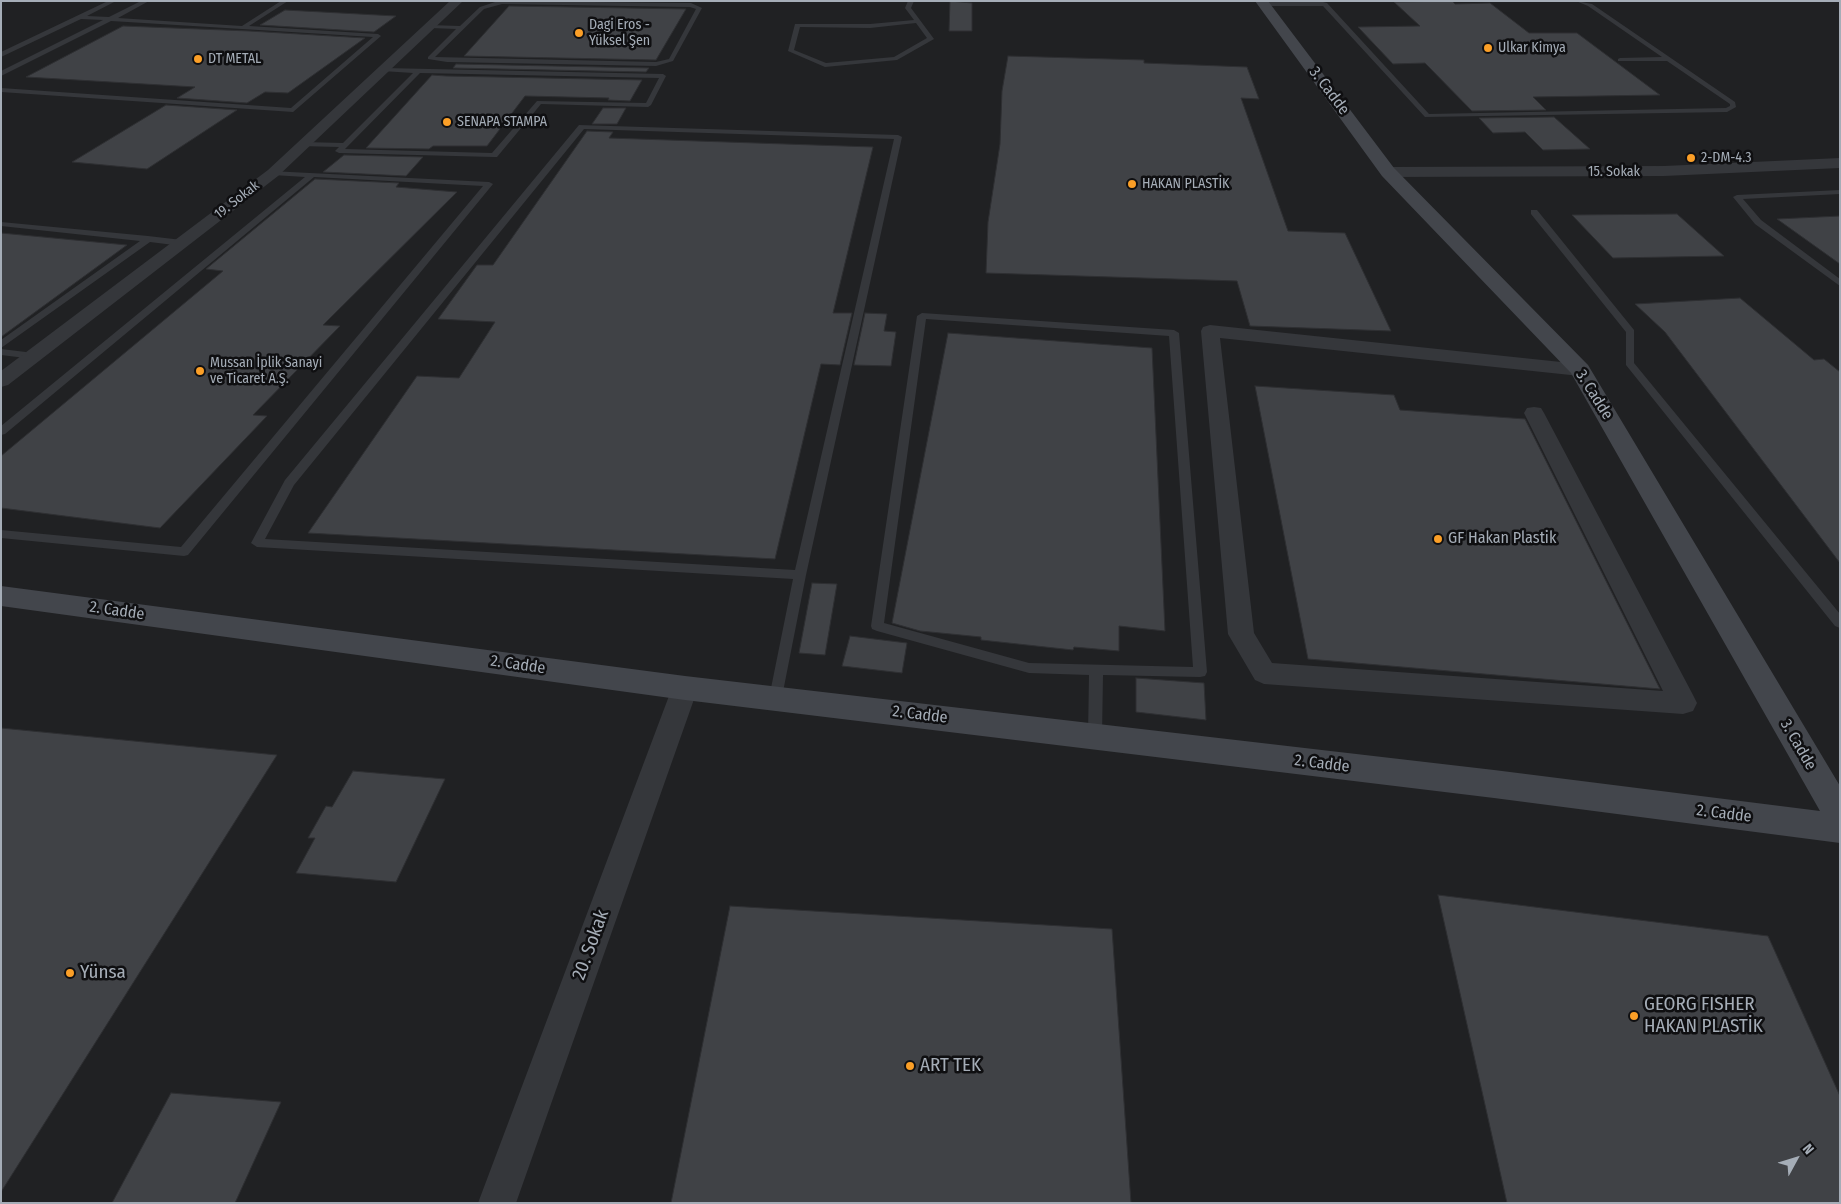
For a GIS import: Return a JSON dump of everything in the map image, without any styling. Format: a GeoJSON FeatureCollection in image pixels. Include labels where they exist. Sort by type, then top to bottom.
{"type":"FeatureCollection","features":[{"type":"Feature","properties":{"kind":"street","name":"19. Sokak"},"geometry":{"type":"LineString","coordinates":[[4,376],[34,356],[273,173],[457,1]]}},
{"type":"Feature","properties":{"kind":"street","name":"3. Cadde"},"geometry":{"type":"LineString","coordinates":[[1262,3],[1388,172],[1580,370],[1840,816]]}},
{"type":"Feature","properties":{"kind":"street","name":"15. Sokak"},"geometry":{"type":"LineString","coordinates":[[1388,172],[1664,171],[1840,163]]}},
{"type":"Feature","properties":{"kind":"street"},"geometry":{"type":"LineString","coordinates":[[1534,413],[1683,703],[1264,673],[1241,634],[1210,332],[1580,370]]}},
{"type":"Feature","properties":{"kind":"street","name":"2. Cadde"},"geometry":{"type":"LineString","coordinates":[[1,596],[685,688],[1095,736],[1840,828]]}},
{"type":"Feature","properties":{"kind":"street","name":"20. Sokak"},"geometry":{"type":"LineString","coordinates":[[497,1203],[685,688]]}},
{"type":"Feature","properties":{"kind":"lane"},"geometry":{"type":"LineString","coordinates":[[1,55],[114,1]]}},
{"type":"Feature","properties":{"kind":"lane"},"geometry":{"type":"LineString","coordinates":[[1,74],[146,1]]}},
{"type":"Feature","properties":{"kind":"lane"},"geometry":{"type":"LineString","coordinates":[[242,28],[284,1]]}},
{"type":"Feature","properties":{"kind":"lane"},"geometry":{"type":"LineString","coordinates":[[911,1],[908,8],[918,21],[931,39],[895,59],[825,65],[791,51],[797,24],[870,26],[918,21]]}},
{"type":"Feature","properties":{"kind":"lane"},"geometry":{"type":"LineString","coordinates":[[1262,3],[1324,3],[1427,116],[1727,110],[1733,107],[1733,103],[1590,5],[1579,1]]}},
{"type":"Feature","properties":{"kind":"lane"},"geometry":{"type":"LineString","coordinates":[[431,26],[462,28],[482,8],[502,2],[691,5],[699,8],[671,60],[656,64],[447,60],[430,58],[462,28]]}},
{"type":"Feature","properties":{"kind":"lane"},"geometry":{"type":"LineString","coordinates":[[1,90],[292,110],[378,36],[80,17]]}},
{"type":"Feature","properties":{"kind":"lane"},"geometry":{"type":"LineString","coordinates":[[35,39],[68,40]]}},
{"type":"Feature","properties":{"kind":"lane"},"geometry":{"type":"LineString","coordinates":[[1620,60],[1669,59]]}},
{"type":"Feature","properties":{"kind":"lane"},"geometry":{"type":"LineString","coordinates":[[384,70],[663,76],[648,105],[539,102],[494,155],[339,151],[418,71]]}},
{"type":"Feature","properties":{"kind":"lane"},"geometry":{"type":"LineString","coordinates":[[776,698],[800,576],[898,137],[582,127],[289,483],[257,543],[800,576]]}},
{"type":"Feature","properties":{"kind":"lane"},"geometry":{"type":"LineString","coordinates":[[304,144],[344,145]]}},
{"type":"Feature","properties":{"kind":"lane"},"geometry":{"type":"LineString","coordinates":[[1,534],[184,552],[489,184],[273,173]]}},
{"type":"Feature","properties":{"kind":"lane"},"geometry":{"type":"LineString","coordinates":[[1,432],[312,175]]}},
{"type":"Feature","properties":{"kind":"lane"},"geometry":{"type":"LineString","coordinates":[[1840,192],[1736,197],[1758,222],[1840,283]]}},
{"type":"Feature","properties":{"kind":"lane"},"geometry":{"type":"LineString","coordinates":[[1534,212],[1631,332],[1629,363],[1840,623]]}},
{"type":"Feature","properties":{"kind":"lane"},"geometry":{"type":"LineString","coordinates":[[1,224],[182,243]]}},
{"type":"Feature","properties":{"kind":"lane"},"geometry":{"type":"LineString","coordinates":[[1,345],[148,239]]}},
{"type":"Feature","properties":{"kind":"lane"},"geometry":{"type":"LineString","coordinates":[[922,316],[1174,333],[1200,672],[1096,670],[1030,668],[877,626],[922,316]]}},
{"type":"Feature","properties":{"kind":"lane"},"geometry":{"type":"LineString","coordinates":[[1,352],[34,356]]}},
{"type":"Feature","properties":{"kind":"lane"},"geometry":{"type":"LineString","coordinates":[[1095,736],[1096,670]]}},
{"type":"Feature","properties":{"kind":"shaded area"},"geometry":{"type":"Polygon","coordinates":[[[1,1],[1840,1],[1840,1203],[1,1203],[1,1]]]}},
{"type":"Feature","properties":{"kind":"building"},"geometry":{"type":"Polygon","coordinates":[[[950,1],[972,3],[972,31],[949,31],[950,1]]]}},
{"type":"Feature","properties":{"kind":"building"},"geometry":{"type":"Polygon","coordinates":[[[1452,1],[1455,4],[1490,3],[1529,33],[1577,33],[1660,95],[1533,97],[1546,110],[1472,111],[1425,63],[1393,64],[1358,27],[1420,26],[1394,2],[1452,1]]]}},
{"type":"Feature","properties":{"kind":"building","name":"Dagi Eros - Yüksel Şen"},"geometry":{"type":"Polygon","coordinates":[[[509,6],[686,9],[656,60],[464,56],[509,6]]]}},
{"type":"Feature","properties":{"kind":"building"},"geometry":{"type":"Polygon","coordinates":[[[285,10],[396,16],[374,32],[260,25],[285,10]]]}},
{"type":"Feature","properties":{"kind":"building","name":"DT METAL"},"geometry":{"type":"Polygon","coordinates":[[[123,26],[365,38],[288,93],[265,92],[247,103],[177,98],[195,87],[26,77],[123,26]]]}},
{"type":"Feature","properties":{"kind":"building"},"geometry":{"type":"Polygon","coordinates":[[[1008,56],[1144,60],[1144,63],[1247,67],[1259,99],[1241,98],[1288,231],[1345,233],[1391,331],[1250,326],[1237,281],[986,273],[988,222],[1000,144],[1002,91],[1008,56]]]}},
{"type":"Feature","properties":{"kind":"building"},"geometry":{"type":"Polygon","coordinates":[[[456,64],[649,68],[646,72],[453,68],[456,64]]]}},
{"type":"Feature","properties":{"kind":"building","name":"SENAPA STAMPA"},"geometry":{"type":"Polygon","coordinates":[[[432,75],[642,80],[630,101],[608,100],[609,98],[525,96],[487,146],[433,146],[429,149],[366,148],[432,75]]]}},
{"type":"Feature","properties":{"kind":"building"},"geometry":{"type":"Polygon","coordinates":[[[166,105],[237,110],[147,169],[72,162],[166,105]]]}},
{"type":"Feature","properties":{"kind":"building"},"geometry":{"type":"Polygon","coordinates":[[[603,108],[626,108],[617,124],[592,124],[603,108]]]}},
{"type":"Feature","properties":{"kind":"building"},"geometry":{"type":"Polygon","coordinates":[[[1554,117],[1590,149],[1543,150],[1525,132],[1493,133],[1479,118],[1554,117]]]}},
{"type":"Feature","properties":{"kind":"building"},"geometry":{"type":"Polygon","coordinates":[[[587,131],[613,132],[609,138],[873,147],[833,313],[852,313],[840,365],[821,364],[775,559],[308,533],[417,376],[459,378],[495,322],[438,319],[477,265],[493,265],[587,131]]]}},
{"type":"Feature","properties":{"kind":"building"},"geometry":{"type":"Polygon","coordinates":[[[344,155],[423,157],[406,176],[323,172],[344,155]]]}},
{"type":"Feature","properties":{"kind":"building","name":"Mussan İplik Sanayi ve Ticaret A.Ş."},"geometry":{"type":"Polygon","coordinates":[[[315,179],[399,183],[396,187],[457,192],[323,325],[340,326],[253,415],[267,416],[160,528],[1,508],[1,456],[223,271],[206,269],[315,179]]]}},
{"type":"Feature","properties":{"kind":"building"},"geometry":{"type":"Polygon","coordinates":[[[1677,214],[1724,256],[1613,258],[1572,215],[1677,214]]]}},
{"type":"Feature","properties":{"kind":"building"},"geometry":{"type":"Polygon","coordinates":[[[1840,216],[1840,264],[1777,219],[1840,216]]]}},
{"type":"Feature","properties":{"kind":"building"},"geometry":{"type":"Polygon","coordinates":[[[1,233],[127,245],[1,337],[1,233]]]}},
{"type":"Feature","properties":{"kind":"building"},"geometry":{"type":"Polygon","coordinates":[[[1740,298],[1814,360],[1824,359],[1840,372],[1840,563],[1665,332],[1635,304],[1740,298]]]}},
{"type":"Feature","properties":{"kind":"building"},"geometry":{"type":"Polygon","coordinates":[[[865,313],[887,314],[884,331],[896,332],[891,366],[854,365],[865,313]]]}},
{"type":"Feature","properties":{"kind":"building"},"geometry":{"type":"Polygon","coordinates":[[[948,333],[1152,348],[1165,631],[1119,626],[1119,651],[1074,647],[1073,650],[981,640],[981,637],[920,631],[892,623],[948,333]]]}},
{"type":"Feature","properties":{"kind":"building","name":"GF Hakan Plastik"},"geometry":{"type":"Polygon","coordinates":[[[1255,386],[1394,395],[1400,410],[1525,419],[1660,689],[1308,659],[1255,386]]]}},
{"type":"Feature","properties":{"kind":"building"},"geometry":{"type":"Polygon","coordinates":[[[812,583],[837,584],[825,655],[799,653],[812,583]]]}},
{"type":"Feature","properties":{"kind":"building"},"geometry":{"type":"Polygon","coordinates":[[[850,636],[907,643],[902,673],[842,666],[850,636]]]}},
{"type":"Feature","properties":{"kind":"building"},"geometry":{"type":"Polygon","coordinates":[[[1136,678],[1204,683],[1206,720],[1136,712],[1136,678]]]}},
{"type":"Feature","properties":{"kind":"building","name":"Yünsa"},"geometry":{"type":"Polygon","coordinates":[[[1,728],[277,755],[1,1192],[1,728]]]}},
{"type":"Feature","properties":{"kind":"building"},"geometry":{"type":"Polygon","coordinates":[[[353,771],[445,779],[396,882],[296,873],[315,838],[308,838],[326,806],[332,807],[353,771]]]}},
{"type":"Feature","properties":{"kind":"building","name":"GEORG FISHER HAKAN PLASTİK"},"geometry":{"type":"Polygon","coordinates":[[[1438,895],[1768,936],[1840,1096],[1840,1203],[1507,1203],[1438,895]]]}},
{"type":"Feature","properties":{"kind":"building","name":"ART TEK"},"geometry":{"type":"Polygon","coordinates":[[[730,906],[1112,929],[1131,1203],[671,1203],[730,906]]]}},
{"type":"Feature","properties":{"kind":"building"},"geometry":{"type":"Polygon","coordinates":[[[171,1093],[281,1102],[235,1203],[112,1203],[171,1093]]]}},
{"type":"Feature","properties":{"kind":"place","name":"Dagi Eros - Yüksel Şen"},"geometry":{"type":"Point","coordinates":[579,33]}},
{"type":"Feature","properties":{"kind":"place","name":"Ulkar Kimya"},"geometry":{"type":"Point","coordinates":[1488,48]}},
{"type":"Feature","properties":{"kind":"place","name":"DT METAL"},"geometry":{"type":"Point","coordinates":[198,59]}},
{"type":"Feature","properties":{"kind":"place","name":"SENAPA STAMPA"},"geometry":{"type":"Point","coordinates":[447,122]}},
{"type":"Feature","properties":{"kind":"place","name":"2-DM-4.3"},"geometry":{"type":"Point","coordinates":[1691,158]}},
{"type":"Feature","properties":{"kind":"place","name":"HAKAN PLASTİK"},"geometry":{"type":"Point","coordinates":[1132,184]}},
{"type":"Feature","properties":{"kind":"place","name":"Mussan İplik Sanayi ve Ticaret A.Ş."},"geometry":{"type":"Point","coordinates":[200,371]}},
{"type":"Feature","properties":{"kind":"place","name":"GF Hakan Plastik"},"geometry":{"type":"Point","coordinates":[1438,539]}},
{"type":"Feature","properties":{"kind":"place","name":"Yünsa"},"geometry":{"type":"Point","coordinates":[70,973]}},
{"type":"Feature","properties":{"kind":"place","name":"GEORG FISHER HAKAN PLASTİK"},"geometry":{"type":"Point","coordinates":[1634,1016]}},
{"type":"Feature","properties":{"kind":"place","name":"ART TEK"},"geometry":{"type":"Point","coordinates":[910,1066]}}]}
